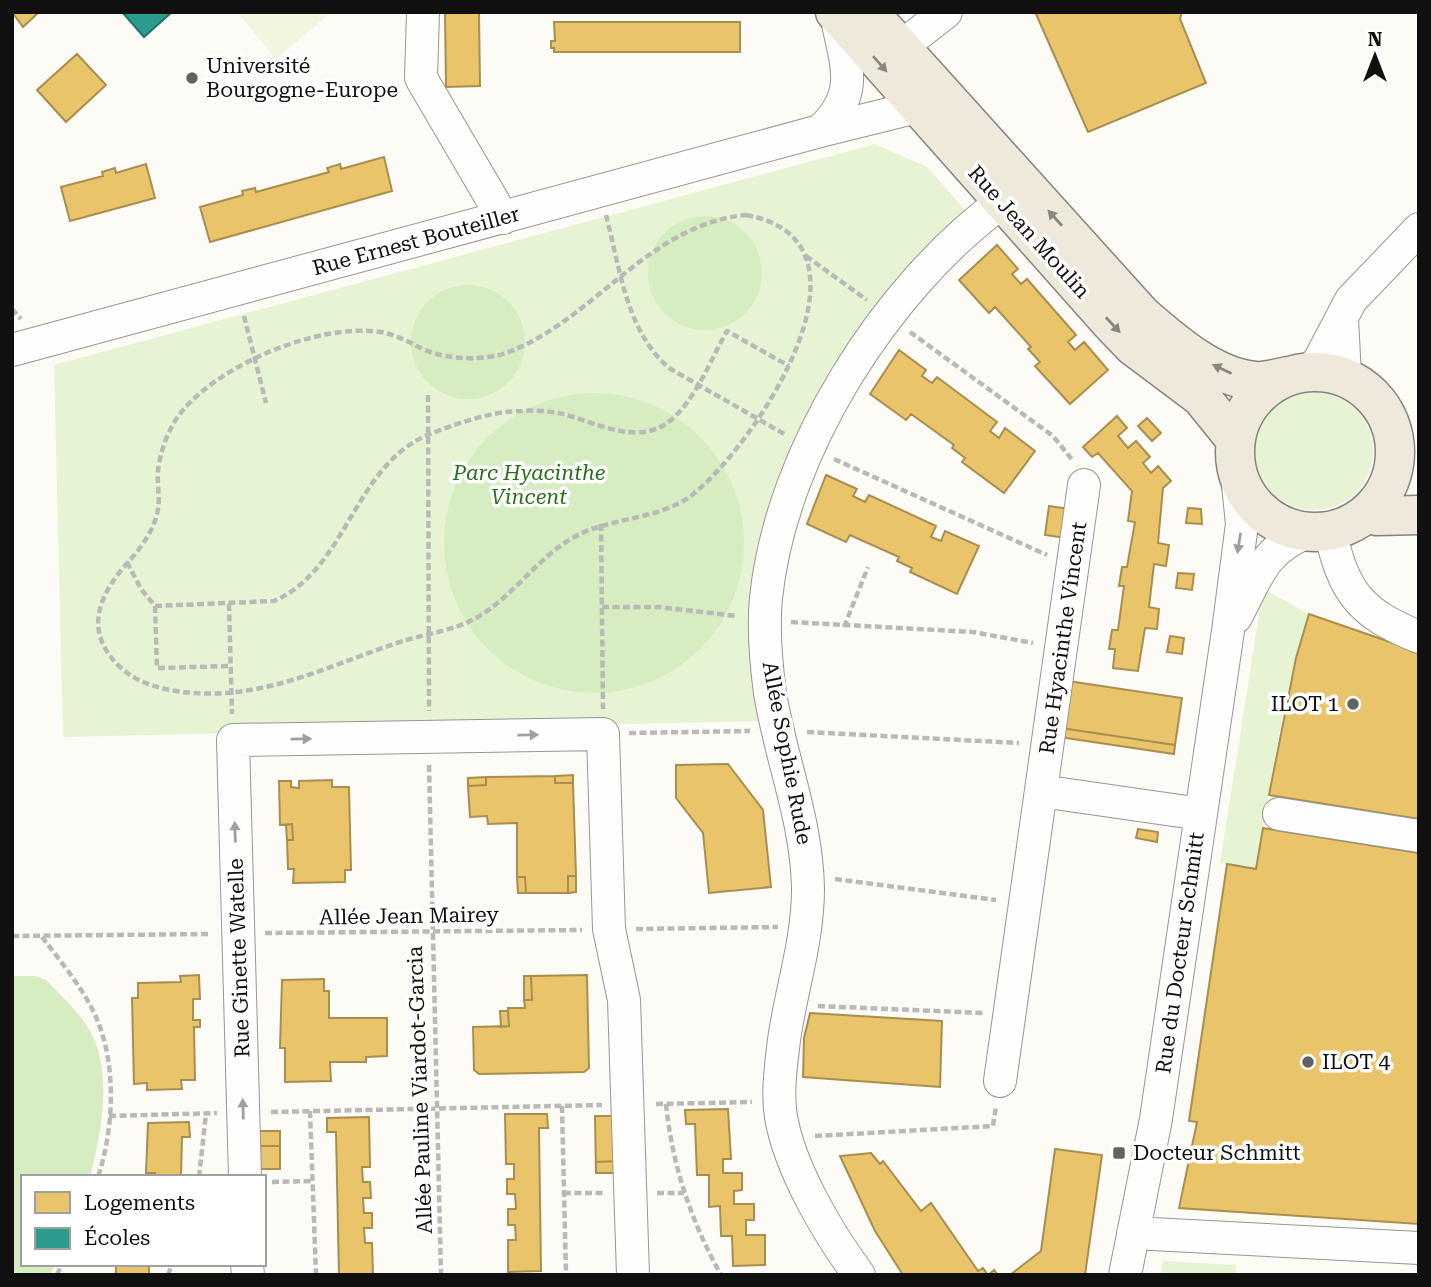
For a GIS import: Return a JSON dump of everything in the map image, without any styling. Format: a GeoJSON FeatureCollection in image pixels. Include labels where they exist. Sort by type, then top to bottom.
{"type":"FeatureCollection","features":[{"type":"Feature","properties":{"kind":"main road","name":"Rue Jean Moulin"},"geometry":{"type":"LineString","coordinates":[[869,12],[1142,315],[1173,342],[1241,378],[1258,382],[1296,374]]}},
{"type":"Feature","properties":{"kind":"main road","name":"Rue Jean Moulin"},"geometry":{"type":"LineString","coordinates":[[835,13],[1133,346],[1201,397],[1236,457]]}},
{"type":"Feature","properties":{"kind":"main road"},"geometry":{"type":"LineString","coordinates":[[1389,421],[1395,445],[1393,471],[1383,494],[1367,513],[1349,524],[1319,531],[1285,526],[1264,514],[1248,497],[1236,457],[1241,418],[1252,400],[1268,385],[1296,374],[1331,373],[1356,382],[1376,399],[1405,448],[1419,456]]}},
{"type":"Feature","properties":{"kind":"main road"},"geometry":{"type":"LineString","coordinates":[[1367,513],[1377,516],[1419,515]]}},
{"type":"Feature","properties":{"kind":"street"},"geometry":{"type":"LineString","coordinates":[[423,12],[421,78],[503,218]]}},
{"type":"Feature","properties":{"kind":"street"},"geometry":{"type":"LineString","coordinates":[[901,47],[946,12]]}},
{"type":"Feature","properties":{"kind":"street"},"geometry":{"type":"LineString","coordinates":[[820,131],[840,108],[848,78],[848,63],[835,13]]}},
{"type":"Feature","properties":{"kind":"street","name":"Rue Ernest Bouteiller"},"geometry":{"type":"LineString","coordinates":[[12,350],[917,107]]}},
{"type":"Feature","properties":{"kind":"street","name":"Allée Sophie Rude"},"geometry":{"type":"LineString","coordinates":[[859,1275],[837,1245],[786,1137],[780,1102],[791,1004],[806,927],[808,876],[803,826],[770,692],[765,619],[772,565],[785,511],[810,448],[853,369],[889,317],[943,253],[976,221],[1002,202]]}},
{"type":"Feature","properties":{"kind":"street"},"geometry":{"type":"LineString","coordinates":[[1296,374],[1313,368],[1351,300],[1419,229]]}},
{"type":"Feature","properties":{"kind":"street"},"geometry":{"type":"LineString","coordinates":[[1342,314],[1342,363],[1345,375],[1356,382]]}},
{"type":"Feature","properties":{"kind":"street","name":"Rue du Docteur Schmitt"},"geometry":{"type":"LineString","coordinates":[[1125,1275],[1156,1119],[1228,631],[1242,524],[1236,457]]}},
{"type":"Feature","properties":{"kind":"street","name":"Rue Hyacinthe Vincent"},"geometry":{"type":"LineString","coordinates":[[1000,1081],[1084,485]]}},
{"type":"Feature","properties":{"kind":"street"},"geometry":{"type":"LineString","coordinates":[[1228,631],[1274,550],[1289,539],[1319,531],[1357,601],[1396,628],[1419,638]]}},
{"type":"Feature","properties":{"kind":"street"},"geometry":{"type":"LineString","coordinates":[[233,740],[603,734],[609,929],[624,1000],[633,1275]]}},
{"type":"Feature","properties":{"kind":"street","name":"Rue Ginette Watelle"},"geometry":{"type":"LineString","coordinates":[[233,740],[245,1175]]}},
{"type":"Feature","properties":{"kind":"street"},"geometry":{"type":"LineString","coordinates":[[1041,791],[1201,814]]}},
{"type":"Feature","properties":{"kind":"street"},"geometry":{"type":"LineString","coordinates":[[1279,814],[1419,836]]}},
{"type":"Feature","properties":{"kind":"street"},"geometry":{"type":"LineString","coordinates":[[1133,1233],[1419,1248]]}},
{"type":"Feature","properties":{"kind":"path"},"geometry":{"type":"LineString","coordinates":[[597,192],[631,310],[653,354],[696,384],[810,448],[1073,566]]}},
{"type":"Feature","properties":{"kind":"path"},"geometry":{"type":"LineString","coordinates":[[746,215],[791,232],[805,255],[809,272],[807,313],[800,342],[789,366],[758,419],[728,460],[690,496],[650,513],[601,524],[554,548],[522,582],[484,614],[469,622],[429,632],[290,682],[260,690],[190,693],[138,681],[107,652],[100,636],[98,618],[102,594],[144,543],[155,521],[159,507],[158,471],[166,439],[181,411],[235,368],[315,338],[364,331],[394,335],[428,351],[449,355],[496,355],[555,327],[622,277],[646,256],[680,234],[696,226],[746,215]]}},
{"type":"Feature","properties":{"kind":"path"},"geometry":{"type":"LineString","coordinates":[[805,255],[1053,436],[1086,477],[1084,485]]}},
{"type":"Feature","properties":{"kind":"path"},"geometry":{"type":"LineString","coordinates":[[238,290],[265,403]]}},
{"type":"Feature","properties":{"kind":"path"},"geometry":{"type":"LineString","coordinates":[[155,606],[274,601],[301,586],[325,555],[382,468],[393,456],[428,435],[496,414],[521,411],[555,412],[623,432],[644,432],[674,418],[727,331],[789,366]]}},
{"type":"Feature","properties":{"kind":"path","name":"Allée Pauline Viardot-Garcia"},"geometry":{"type":"LineString","coordinates":[[428,395],[431,932],[441,1275]]}},
{"type":"Feature","properties":{"kind":"path"},"geometry":{"type":"LineString","coordinates":[[601,524],[603,734],[778,731],[891,734],[1048,745]]}},
{"type":"Feature","properties":{"kind":"path"},"geometry":{"type":"LineString","coordinates":[[128,562],[141,589],[155,606],[157,668],[230,666]]}},
{"type":"Feature","properties":{"kind":"path"},"geometry":{"type":"LineString","coordinates":[[844,627],[868,567]]}},
{"type":"Feature","properties":{"kind":"path"},"geometry":{"type":"LineString","coordinates":[[229,604],[233,740]]}},
{"type":"Feature","properties":{"kind":"path"},"geometry":{"type":"LineString","coordinates":[[602,607],[659,607],[844,627],[973,632],[1061,649]]}},
{"type":"Feature","properties":{"kind":"path"},"geometry":{"type":"LineString","coordinates":[[808,876],[1025,904]]}},
{"type":"Feature","properties":{"kind":"path","name":"Allée Jean Mairey"},"geometry":{"type":"LineString","coordinates":[[12,936],[806,927]]}},
{"type":"Feature","properties":{"kind":"path"},"geometry":{"type":"LineString","coordinates":[[42,936],[97,1018],[111,1083],[105,1157],[100,1175]]}},
{"type":"Feature","properties":{"kind":"path"},"geometry":{"type":"LineString","coordinates":[[791,1004],[1009,1014]]}},
{"type":"Feature","properties":{"kind":"path"},"geometry":{"type":"LineString","coordinates":[[786,1137],[993,1126],[1000,1081]]}},
{"type":"Feature","properties":{"kind":"path"},"geometry":{"type":"LineString","coordinates":[[109,1116],[780,1102]]}},
{"type":"Feature","properties":{"kind":"path"},"geometry":{"type":"LineString","coordinates":[[666,1104],[681,1182],[701,1236],[721,1275]]}},
{"type":"Feature","properties":{"kind":"path"},"geometry":{"type":"LineString","coordinates":[[562,1106],[566,1275]]}},
{"type":"Feature","properties":{"kind":"path"},"geometry":{"type":"LineString","coordinates":[[310,1111],[316,1275]]}},
{"type":"Feature","properties":{"kind":"path"},"geometry":{"type":"LineString","coordinates":[[199,1175],[206,1114]]}},
{"type":"Feature","properties":{"kind":"path"},"geometry":{"type":"LineString","coordinates":[[266,1182],[313,1181]]}},
{"type":"Feature","properties":{"kind":"green space"},"geometry":{"type":"Polygon","coordinates":[[[237,12],[332,12],[276,59],[237,12]]]}},
{"type":"Feature","properties":{"kind":"green space","name":"Parc Hyacinthe Vincent"},"geometry":{"type":"Polygon","coordinates":[[[875,144],[927,167],[971,217],[784,478],[763,721],[63,737],[54,365],[875,144]]]}},
{"type":"Feature","properties":{"kind":"green space"},"geometry":{"type":"Polygon","coordinates":[[[705,216],[727,220],[737,225],[753,241],[758,251],[762,273],[758,295],[753,305],[737,321],[727,326],[705,330],[683,326],[673,321],[657,305],[652,295],[648,273],[652,251],[657,241],[673,225],[683,220],[705,216]]]}},
{"type":"Feature","properties":{"kind":"green space"},"geometry":{"type":"Polygon","coordinates":[[[468,285],[490,289],[500,294],[516,310],[521,320],[525,342],[521,364],[516,374],[500,390],[490,395],[468,399],[446,395],[436,390],[420,374],[415,364],[411,342],[415,320],[420,310],[436,294],[446,289],[468,285]]]}},
{"type":"Feature","properties":{"kind":"green space"},"geometry":{"type":"Polygon","coordinates":[[[1314,392],[1347,402],[1363,418],[1373,451],[1363,484],[1347,500],[1314,510],[1281,500],[1265,484],[1255,451],[1265,418],[1281,402],[1314,392]]]}},
{"type":"Feature","properties":{"kind":"green space"},"geometry":{"type":"Polygon","coordinates":[[[594,393],[623,396],[651,404],[677,418],[700,437],[719,460],[733,486],[741,514],[744,543],[741,572],[733,600],[719,626],[700,649],[677,668],[651,682],[623,690],[594,693],[565,690],[537,682],[511,668],[488,649],[469,626],[455,600],[447,572],[444,543],[447,514],[455,486],[469,460],[488,437],[511,418],[537,404],[565,396],[594,393]]]}},
{"type":"Feature","properties":{"kind":"green space"},"geometry":{"type":"Polygon","coordinates":[[[1263,589],[1309,614],[1284,709],[1256,869],[1220,863],[1263,589]]]}},
{"type":"Feature","properties":{"kind":"green space"},"geometry":{"type":"Polygon","coordinates":[[[12,976],[35,976],[46,980],[82,1019],[91,1033],[102,1067],[103,1105],[90,1175],[21,1175],[21,1266],[54,1266],[50,1275],[12,1275],[12,976]]]}},
{"type":"Feature","properties":{"kind":"green space"},"geometry":{"type":"Polygon","coordinates":[[[1163,1261],[1236,1265],[1236,1275],[1160,1275],[1163,1261]]]}},
{"type":"Feature","properties":{"kind":"building: Logements"},"geometry":{"type":"Polygon","coordinates":[[[12,12],[38,12],[38,13],[23,27],[12,12]]]}},
{"type":"Feature","properties":{"kind":"building: Logements"},"geometry":{"type":"Polygon","coordinates":[[[445,12],[479,12],[480,86],[446,87],[445,12]]]}},
{"type":"Feature","properties":{"kind":"building: Logements"},"geometry":{"type":"Polygon","coordinates":[[[1182,12],[1180,19],[1206,83],[1088,132],[1036,14],[1182,12]]]}},
{"type":"Feature","properties":{"kind":"building: Logements"},"geometry":{"type":"Polygon","coordinates":[[[554,22],[740,22],[740,52],[554,52],[551,41],[555,41],[554,22]]]}},
{"type":"Feature","properties":{"kind":"building: Logements"},"geometry":{"type":"Polygon","coordinates":[[[77,54],[106,85],[66,122],[37,90],[77,54]]]}},
{"type":"Feature","properties":{"kind":"building: Logements"},"geometry":{"type":"Polygon","coordinates":[[[384,157],[392,191],[210,242],[200,207],[243,195],[242,191],[255,188],[256,192],[329,172],[327,168],[340,164],[341,169],[384,157]]]}},
{"type":"Feature","properties":{"kind":"building: Logements"},"geometry":{"type":"Polygon","coordinates":[[[146,164],[155,198],[70,221],[61,187],[103,176],[102,172],[115,168],[116,173],[146,164]]]}},
{"type":"Feature","properties":{"kind":"building: Logements"},"geometry":{"type":"Polygon","coordinates":[[[997,245],[1018,269],[1012,274],[1021,284],[1027,279],[1076,335],[1068,342],[1075,350],[1084,342],[1108,370],[1070,404],[1035,366],[1040,362],[1028,349],[1031,347],[995,307],[989,313],[959,280],[997,245]]]}},
{"type":"Feature","properties":{"kind":"building: Logements"},"geometry":{"type":"Polygon","coordinates":[[[899,350],[926,370],[922,376],[932,383],[937,377],[997,422],[990,431],[999,438],[1005,428],[1035,451],[1004,493],[962,462],[965,458],[952,448],[954,445],[911,414],[906,420],[870,394],[899,350]]]}},
{"type":"Feature","properties":{"kind":"building: Logements"},"geometry":{"type":"Polygon","coordinates":[[[1117,416],[1127,428],[1118,436],[1128,448],[1136,441],[1150,457],[1143,463],[1151,473],[1158,466],[1171,481],[1163,488],[1158,543],[1169,545],[1166,566],[1154,564],[1149,607],[1159,609],[1157,629],[1145,628],[1138,671],[1113,668],[1115,649],[1109,649],[1112,630],[1118,630],[1124,586],[1119,586],[1122,567],[1127,567],[1135,522],[1128,521],[1132,491],[1098,453],[1092,457],[1083,447],[1117,416]]]}},
{"type":"Feature","properties":{"kind":"building: Logements"},"geometry":{"type":"Polygon","coordinates":[[[1147,418],[1161,433],[1152,441],[1138,426],[1147,418]]]}},
{"type":"Feature","properties":{"kind":"building: Logements"},"geometry":{"type":"Polygon","coordinates":[[[826,475],[857,489],[853,496],[865,502],[869,495],[936,526],[931,537],[941,541],[945,531],[979,546],[957,594],[910,572],[912,568],[897,561],[899,557],[850,535],[846,542],[807,524],[826,475]]]}},
{"type":"Feature","properties":{"kind":"building: Logements"},"geometry":{"type":"Polygon","coordinates":[[[1049,506],[1070,509],[1066,538],[1045,535],[1049,506]]]}},
{"type":"Feature","properties":{"kind":"building: Logements"},"geometry":{"type":"Polygon","coordinates":[[[1188,508],[1201,509],[1202,524],[1186,523],[1188,508]]]}},
{"type":"Feature","properties":{"kind":"building: Logements"},"geometry":{"type":"Polygon","coordinates":[[[1178,573],[1194,574],[1192,590],[1176,588],[1178,573]]]}},
{"type":"Feature","properties":{"kind":"building: Logements","name":"ILOT 1"},"geometry":{"type":"Polygon","coordinates":[[[1309,614],[1419,652],[1419,819],[1269,795],[1296,658],[1309,614]]]}},
{"type":"Feature","properties":{"kind":"building: Logements"},"geometry":{"type":"Polygon","coordinates":[[[1170,636],[1184,638],[1182,654],[1167,652],[1170,636]]]}},
{"type":"Feature","properties":{"kind":"building: Logements"},"geometry":{"type":"Polygon","coordinates":[[[1068,681],[1182,698],[1175,745],[1061,728],[1068,681]]]}},
{"type":"Feature","properties":{"kind":"building: Logements"},"geometry":{"type":"Polygon","coordinates":[[[1061,728],[1175,745],[1174,754],[1059,737],[1061,728]]]}},
{"type":"Feature","properties":{"kind":"building: Logements"},"geometry":{"type":"Polygon","coordinates":[[[728,764],[763,810],[771,887],[709,893],[703,833],[676,798],[676,765],[728,764]]]}},
{"type":"Feature","properties":{"kind":"building: Logements"},"geometry":{"type":"Polygon","coordinates":[[[573,775],[573,783],[555,783],[555,776],[573,775]]]}},
{"type":"Feature","properties":{"kind":"building: Logements"},"geometry":{"type":"Polygon","coordinates":[[[555,776],[555,783],[573,783],[576,876],[568,876],[568,893],[526,893],[525,877],[517,877],[517,823],[488,824],[487,816],[470,817],[468,786],[486,785],[486,777],[555,776]]]}},
{"type":"Feature","properties":{"kind":"building: Logements"},"geometry":{"type":"Polygon","coordinates":[[[486,777],[486,785],[468,786],[468,778],[486,777]]]}},
{"type":"Feature","properties":{"kind":"building: Logements"},"geometry":{"type":"Polygon","coordinates":[[[332,780],[332,787],[349,787],[351,870],[345,870],[345,882],[293,883],[294,869],[288,869],[287,840],[293,840],[292,824],[280,825],[279,781],[291,781],[291,787],[299,788],[299,781],[332,780]]]}},
{"type":"Feature","properties":{"kind":"building: Logements"},"geometry":{"type":"Polygon","coordinates":[[[292,824],[293,840],[287,840],[286,825],[292,824]]]}},
{"type":"Feature","properties":{"kind":"building: Logements","name":"ILOT 4"},"geometry":{"type":"Polygon","coordinates":[[[1263,828],[1419,853],[1419,1224],[1179,1208],[1197,1122],[1189,1121],[1227,864],[1256,869],[1263,828]]]}},
{"type":"Feature","properties":{"kind":"building: Logements"},"geometry":{"type":"Polygon","coordinates":[[[1138,829],[1158,832],[1157,842],[1136,838],[1138,829]]]}},
{"type":"Feature","properties":{"kind":"building: Logements"},"geometry":{"type":"Polygon","coordinates":[[[568,876],[576,876],[576,892],[568,893],[568,876]]]}},
{"type":"Feature","properties":{"kind":"building: Logements"},"geometry":{"type":"Polygon","coordinates":[[[517,877],[525,877],[526,893],[518,893],[517,877]]]}},
{"type":"Feature","properties":{"kind":"building: Logements"},"geometry":{"type":"Polygon","coordinates":[[[199,975],[200,999],[193,999],[193,1020],[200,1020],[200,1027],[194,1027],[195,1080],[181,1080],[182,1089],[147,1090],[147,1083],[134,1084],[132,998],[138,998],[138,983],[181,982],[180,976],[199,975]]]}},
{"type":"Feature","properties":{"kind":"building: Logements"},"geometry":{"type":"Polygon","coordinates":[[[587,975],[589,1068],[584,1072],[479,1074],[474,1070],[473,1027],[509,1026],[508,1008],[525,1008],[524,1000],[532,1000],[531,976],[587,975]]]}},
{"type":"Feature","properties":{"kind":"building: Logements"},"geometry":{"type":"Polygon","coordinates":[[[524,976],[531,976],[532,1000],[524,1000],[524,976]]]}},
{"type":"Feature","properties":{"kind":"building: Logements"},"geometry":{"type":"Polygon","coordinates":[[[324,979],[324,991],[329,991],[329,1018],[387,1018],[387,1056],[366,1057],[366,1062],[330,1062],[331,1081],[285,1082],[285,1048],[280,1048],[282,980],[324,979]]]}},
{"type":"Feature","properties":{"kind":"building: Logements"},"geometry":{"type":"Polygon","coordinates":[[[500,1011],[508,1011],[509,1026],[501,1027],[500,1011]]]}},
{"type":"Feature","properties":{"kind":"building: Logements"},"geometry":{"type":"Polygon","coordinates":[[[810,1013],[942,1021],[940,1087],[803,1077],[804,1038],[810,1013]]]}},
{"type":"Feature","properties":{"kind":"building: Logements"},"geometry":{"type":"Polygon","coordinates":[[[728,1109],[731,1159],[723,1159],[723,1173],[742,1173],[742,1190],[734,1191],[734,1204],[754,1204],[754,1220],[746,1220],[746,1235],[765,1235],[765,1265],[733,1266],[732,1236],[721,1236],[720,1206],[709,1207],[709,1175],[697,1175],[695,1124],[686,1124],[685,1110],[728,1109]]]}},
{"type":"Feature","properties":{"kind":"building: Logements"},"geometry":{"type":"Polygon","coordinates":[[[505,1114],[547,1114],[548,1128],[539,1128],[541,1271],[508,1272],[508,1240],[516,1240],[515,1225],[508,1225],[508,1209],[516,1209],[515,1194],[507,1194],[507,1179],[514,1179],[514,1164],[506,1164],[505,1114]]]}},
{"type":"Feature","properties":{"kind":"building: Logements"},"geometry":{"type":"Polygon","coordinates":[[[595,1116],[619,1116],[620,1173],[596,1173],[595,1116]]]}},
{"type":"Feature","properties":{"kind":"building: Logements"},"geometry":{"type":"Polygon","coordinates":[[[369,1117],[370,1167],[362,1167],[363,1182],[370,1182],[371,1198],[363,1198],[364,1213],[372,1213],[372,1228],[364,1228],[365,1243],[372,1243],[373,1275],[339,1275],[336,1132],[327,1132],[327,1118],[369,1117]]]}},
{"type":"Feature","properties":{"kind":"building: Logements"},"geometry":{"type":"Polygon","coordinates":[[[189,1122],[190,1137],[182,1137],[181,1175],[146,1173],[148,1123],[189,1122]]]}},
{"type":"Feature","properties":{"kind":"building: Logements"},"geometry":{"type":"Polygon","coordinates":[[[258,1131],[280,1131],[280,1146],[258,1146],[258,1131]]]}},
{"type":"Feature","properties":{"kind":"building: Logements"},"geometry":{"type":"Polygon","coordinates":[[[258,1146],[280,1146],[280,1169],[258,1169],[258,1146]]]}},
{"type":"Feature","properties":{"kind":"building: Logements"},"geometry":{"type":"Polygon","coordinates":[[[1055,1149],[1102,1155],[1085,1275],[1010,1275],[1041,1251],[1055,1149]]]}},
{"type":"Feature","properties":{"kind":"building: Logements"},"geometry":{"type":"Polygon","coordinates":[[[871,1153],[880,1164],[883,1161],[921,1211],[931,1203],[978,1271],[983,1268],[988,1275],[903,1275],[875,1231],[840,1156],[871,1153]]]}},
{"type":"Feature","properties":{"kind":"building: Logements"},"geometry":{"type":"Polygon","coordinates":[[[619,1161],[620,1173],[596,1173],[596,1162],[619,1161]]]}},
{"type":"Feature","properties":{"kind":"building: Logements"},"geometry":{"type":"Polygon","coordinates":[[[116,1266],[149,1266],[149,1275],[116,1275],[116,1266]]]}},
{"type":"Feature","properties":{"kind":"building: Écoles"},"geometry":{"type":"Polygon","coordinates":[[[122,12],[172,12],[144,37],[122,12]]]}},
{"type":"Feature","properties":{"kind":"place","name":"Université Bourgogne-Europe"},"geometry":{"type":"Point","coordinates":[192,78]}},
{"type":"Feature","properties":{"kind":"place","name":"ILOT 1"},"geometry":{"type":"Point","coordinates":[1353,704]}},
{"type":"Feature","properties":{"kind":"place","name":"ILOT 4"},"geometry":{"type":"Point","coordinates":[1308,1062]}},
{"type":"Feature","properties":{"kind":"place","name":"Docteur Schmitt"},"geometry":{"type":"Point","coordinates":[1119,1153]}}]}
